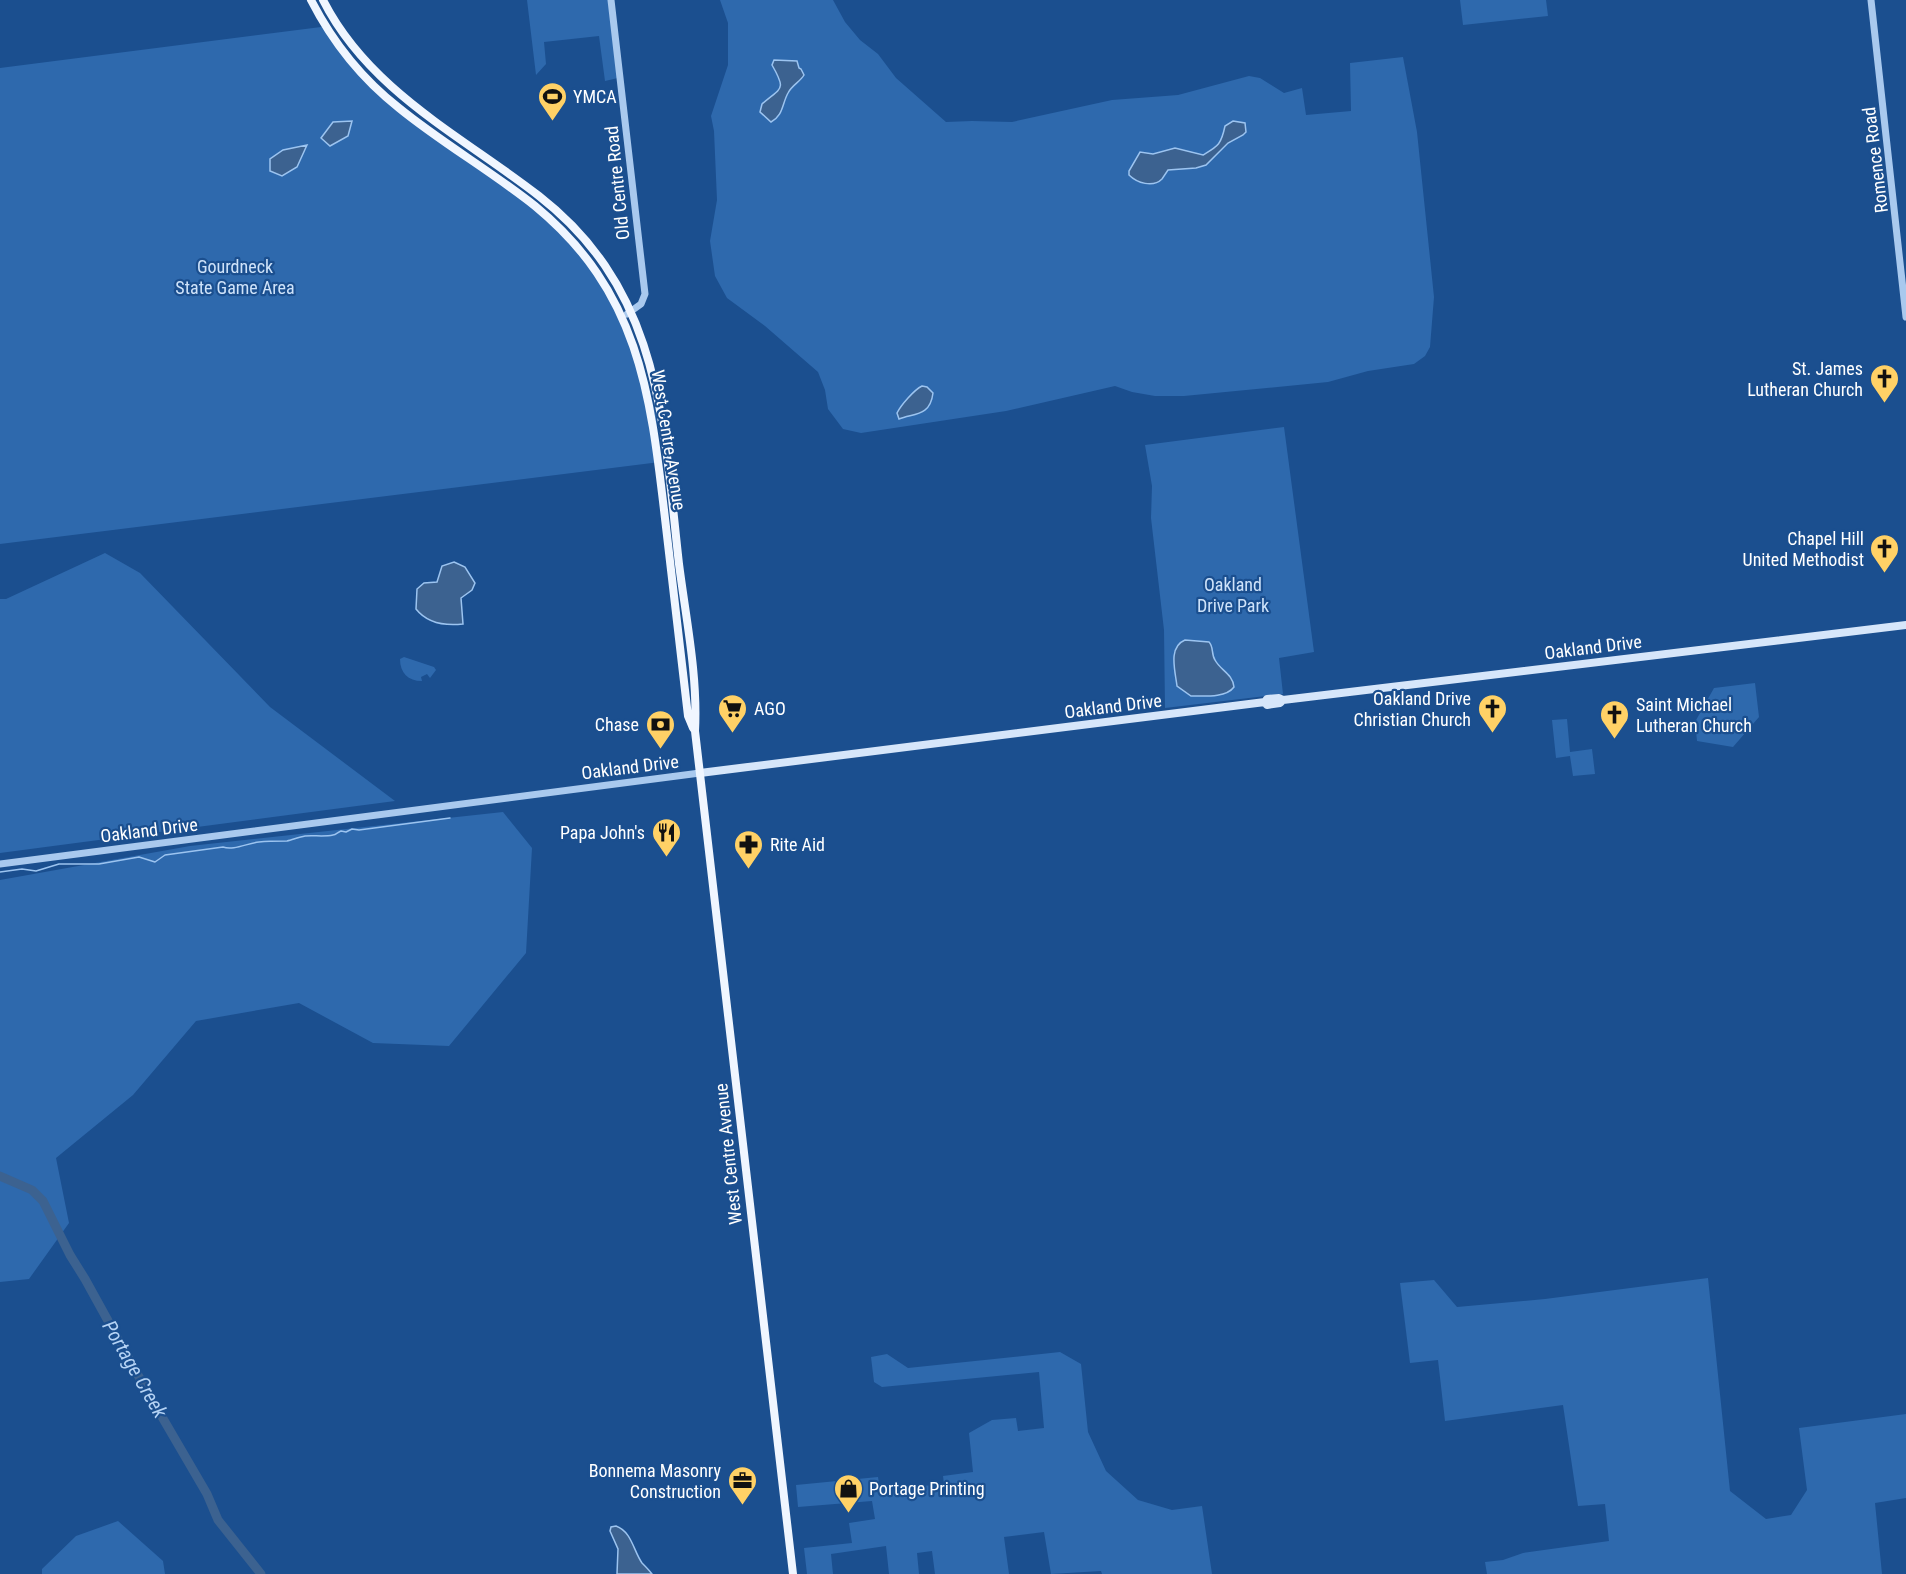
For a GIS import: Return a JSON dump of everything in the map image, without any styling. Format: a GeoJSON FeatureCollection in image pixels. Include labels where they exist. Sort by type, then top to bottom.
{"type":"FeatureCollection","features":[{"type":"Feature","properties":{"kind":"main road","name":"West Centre Avenue"},"geometry":{"type":"LineString","coordinates":[[311,0],[344,51],[383,95],[534,206],[567,237],[597,274],[622,317],[638,356],[649,396],[688,716],[695,731]]}},
{"type":"Feature","properties":{"kind":"main road","name":"West Centre Avenue"},"geometry":{"type":"LineString","coordinates":[[323,0],[328,11],[360,55],[391,88],[538,195],[559,213],[604,265],[632,311],[648,356],[661,408],[694,689],[695,731],[794,1574]]}},
{"type":"Feature","properties":{"kind":"main road","name":"Oakland Drive"},"geometry":{"type":"LineString","coordinates":[[700,773],[1265,702],[1267,699],[1280,698],[1283,700],[1906,625]]}},
{"type":"Feature","properties":{"kind":"street","name":"Old Centre Road"},"geometry":{"type":"LineString","coordinates":[[611,0],[645,294],[643,301],[632,311]]}},
{"type":"Feature","properties":{"kind":"street","name":"Romence Road"},"geometry":{"type":"LineString","coordinates":[[1872,0],[1906,317]]}},
{"type":"Feature","properties":{"kind":"street"},"geometry":{"type":"LineString","coordinates":[[622,317],[632,311]]}},
{"type":"Feature","properties":{"kind":"street","name":"Oakland Drive"},"geometry":{"type":"LineString","coordinates":[[0,864],[700,773]]}},
{"type":"Feature","properties":{"kind":"green space"},"geometry":{"type":"Polygon","coordinates":[[[527,0],[608,0],[618,78],[605,81],[599,36],[544,42],[546,64],[536,75],[527,0]]]}},
{"type":"Feature","properties":{"kind":"green space"},"geometry":{"type":"Polygon","coordinates":[[[720,0],[833,0],[845,22],[860,40],[878,54],[896,78],[946,122],[1012,122],[1112,100],[1178,95],[1249,76],[1260,78],[1284,93],[1302,88],[1306,115],[1351,111],[1350,63],[1403,57],[1417,132],[1434,297],[1430,347],[1425,356],[1414,364],[1368,371],[1328,382],[1184,396],[1155,396],[1115,386],[1006,411],[861,433],[843,429],[828,409],[825,390],[818,372],[765,326],[727,298],[715,276],[710,241],[717,200],[714,131],[711,116],[728,65],[728,23],[720,0]]]}},
{"type":"Feature","properties":{"kind":"green space"},"geometry":{"type":"Polygon","coordinates":[[[1460,0],[1546,0],[1548,16],[1463,25],[1460,0]]]}},
{"type":"Feature","properties":{"kind":"green space","name":"Gourdneck State Game Area"},"geometry":{"type":"Polygon","coordinates":[[[329,26],[349,56],[376,87],[549,216],[589,259],[642,360],[656,416],[660,462],[0,544],[0,68],[329,26]]]}},
{"type":"Feature","properties":{"kind":"green space","name":"Oakland Drive Park"},"geometry":{"type":"Polygon","coordinates":[[[1284,427],[1314,652],[1279,658],[1283,694],[1165,708],[1164,630],[1151,518],[1152,486],[1145,445],[1284,427]]]}},
{"type":"Feature","properties":{"kind":"green space"},"geometry":{"type":"Polygon","coordinates":[[[105,553],[140,573],[270,707],[395,801],[0,853],[0,599],[6,599],[105,553]]]}},
{"type":"Feature","properties":{"kind":"green space"},"geometry":{"type":"Polygon","coordinates":[[[404,657],[434,667],[436,670],[430,678],[427,674],[421,677],[422,681],[413,680],[401,668],[400,659],[404,657]]]}},
{"type":"Feature","properties":{"kind":"green space"},"geometry":{"type":"Polygon","coordinates":[[[1755,683],[1759,717],[1733,747],[1697,741],[1695,722],[1714,688],[1755,683]]]}},
{"type":"Feature","properties":{"kind":"green space"},"geometry":{"type":"Polygon","coordinates":[[[1567,719],[1570,752],[1592,749],[1595,774],[1573,776],[1570,756],[1556,758],[1552,720],[1567,719]]]}},
{"type":"Feature","properties":{"kind":"green space"},"geometry":{"type":"Polygon","coordinates":[[[503,812],[532,848],[526,953],[449,1046],[373,1043],[299,1003],[196,1021],[133,1095],[56,1158],[69,1223],[29,1279],[0,1282],[0,880],[190,846],[503,812]]]}},
{"type":"Feature","properties":{"kind":"green space"},"geometry":{"type":"Polygon","coordinates":[[[1708,1278],[1730,1491],[1766,1519],[1791,1515],[1807,1490],[1799,1428],[1906,1414],[1906,1498],[1875,1503],[1882,1574],[1487,1574],[1485,1562],[1503,1560],[1523,1553],[1609,1541],[1605,1504],[1578,1506],[1563,1405],[1445,1421],[1438,1360],[1410,1363],[1400,1283],[1434,1280],[1457,1307],[1545,1299],[1708,1278]]]}},
{"type":"Feature","properties":{"kind":"green space"},"geometry":{"type":"Polygon","coordinates":[[[1060,1352],[1081,1364],[1088,1432],[1106,1471],[1138,1500],[1172,1510],[1202,1506],[1212,1574],[1102,1574],[1101,1571],[1051,1574],[1044,1532],[1004,1537],[1009,1574],[935,1574],[932,1551],[917,1553],[919,1574],[889,1574],[886,1546],[831,1554],[833,1574],[807,1574],[804,1548],[852,1543],[849,1523],[875,1519],[872,1501],[798,1507],[796,1485],[878,1477],[880,1490],[944,1484],[943,1476],[973,1472],[969,1433],[992,1420],[1016,1418],[1018,1431],[1044,1428],[1039,1372],[882,1387],[874,1382],[871,1357],[887,1354],[908,1368],[1060,1352]]]}},
{"type":"Feature","properties":{"kind":"green space"},"geometry":{"type":"Polygon","coordinates":[[[118,1521],[163,1561],[165,1574],[42,1574],[42,1569],[76,1536],[118,1521]]]}},
{"type":"Feature","properties":{"kind":"shaded area"},"geometry":{"type":"Polygon","coordinates":[[[774,60],[797,61],[804,75],[790,90],[780,113],[771,122],[760,112],[762,104],[780,88],[772,65],[774,60]]]}},
{"type":"Feature","properties":{"kind":"shaded area"},"geometry":{"type":"Polygon","coordinates":[[[352,121],[348,136],[330,146],[321,138],[333,122],[352,121]]]}},
{"type":"Feature","properties":{"kind":"shaded area"},"geometry":{"type":"Polygon","coordinates":[[[1233,121],[1245,123],[1246,132],[1228,143],[1206,165],[1168,170],[1162,179],[1150,184],[1136,180],[1129,175],[1140,152],[1153,154],[1175,148],[1203,155],[1218,144],[1225,126],[1233,121]]]}},
{"type":"Feature","properties":{"kind":"shaded area"},"geometry":{"type":"Polygon","coordinates":[[[307,145],[297,167],[282,176],[270,171],[270,159],[283,150],[307,145]]]}},
{"type":"Feature","properties":{"kind":"shaded area"},"geometry":{"type":"Polygon","coordinates":[[[922,386],[927,387],[933,393],[929,406],[920,413],[899,419],[897,413],[901,406],[922,386]]]}},
{"type":"Feature","properties":{"kind":"shaded area"},"geometry":{"type":"Polygon","coordinates":[[[454,562],[465,567],[475,583],[472,590],[461,598],[463,624],[437,622],[425,618],[416,609],[417,589],[424,583],[437,582],[442,566],[454,562]]]}},
{"type":"Feature","properties":{"kind":"shaded area"},"geometry":{"type":"Polygon","coordinates":[[[1185,640],[1209,642],[1215,660],[1233,683],[1234,687],[1230,691],[1214,696],[1191,696],[1177,686],[1174,653],[1180,643],[1185,640]]]}},
{"type":"Feature","properties":{"kind":"shaded area"},"geometry":{"type":"Polygon","coordinates":[[[616,1526],[626,1532],[642,1563],[652,1574],[617,1574],[618,1549],[610,1531],[611,1527],[616,1526]]]}},
{"type":"Feature","properties":{"kind":"waterway"},"geometry":{"type":"LineString","coordinates":[[0,872],[22,869],[36,871],[59,864],[99,864],[139,857],[155,862],[165,855],[236,847],[259,842],[287,841],[305,836],[330,836],[352,829],[450,818]]}},
{"type":"Feature","properties":{"kind":"waterway","name":"Portage Creek"},"geometry":{"type":"LineString","coordinates":[[0,1176],[32,1190],[43,1201],[70,1255],[207,1494],[218,1520],[261,1574]]}},
{"type":"Feature","properties":{"kind":"place","name":"YMCA"},"geometry":{"type":"Point","coordinates":[552,122]}},
{"type":"Feature","properties":{"kind":"place","name":"St. James Lutheran Church"},"geometry":{"type":"Point","coordinates":[1884,404]}},
{"type":"Feature","properties":{"kind":"place","name":"Chapel Hill United Methodist"},"geometry":{"type":"Point","coordinates":[1885,574]}},
{"type":"Feature","properties":{"kind":"place","name":"AGO"},"geometry":{"type":"Point","coordinates":[733,734]}},
{"type":"Feature","properties":{"kind":"place","name":"Oakland Drive Christian Church"},"geometry":{"type":"Point","coordinates":[1492,734]}},
{"type":"Feature","properties":{"kind":"place","name":"Saint Michael Lutheran Church"},"geometry":{"type":"Point","coordinates":[1615,740]}},
{"type":"Feature","properties":{"kind":"place","name":"Chase"},"geometry":{"type":"Point","coordinates":[660,750]}},
{"type":"Feature","properties":{"kind":"place","name":"Papa John's"},"geometry":{"type":"Point","coordinates":[666,858]}},
{"type":"Feature","properties":{"kind":"place","name":"Rite Aid"},"geometry":{"type":"Point","coordinates":[749,870]}},
{"type":"Feature","properties":{"kind":"place","name":"Bonnema Masonry Construction"},"geometry":{"type":"Point","coordinates":[742,1506]}},
{"type":"Feature","properties":{"kind":"place","name":"Portage Printing"},"geometry":{"type":"Point","coordinates":[848,1514]}}]}
